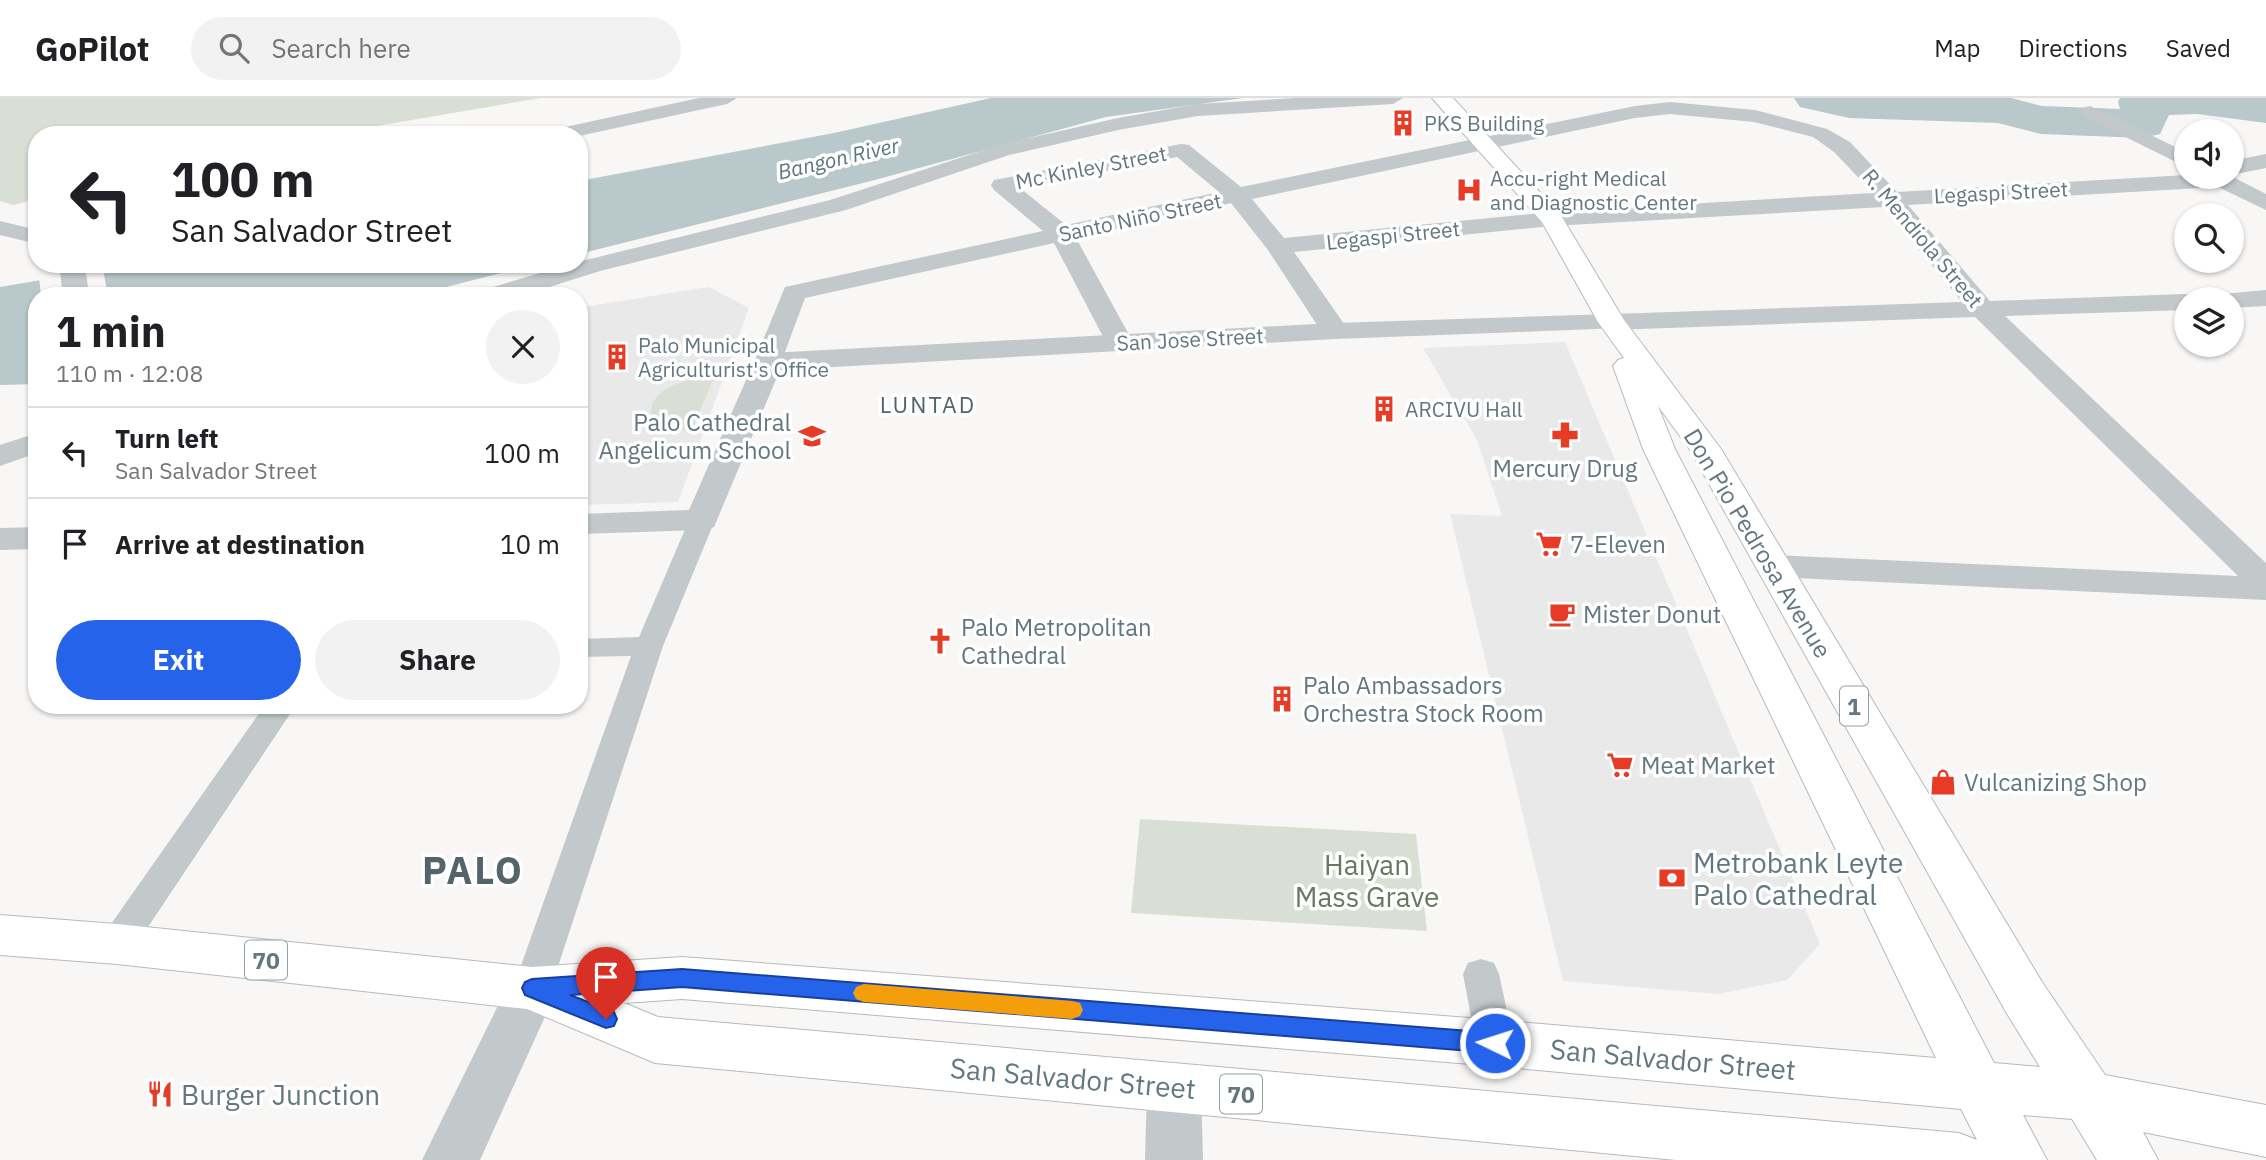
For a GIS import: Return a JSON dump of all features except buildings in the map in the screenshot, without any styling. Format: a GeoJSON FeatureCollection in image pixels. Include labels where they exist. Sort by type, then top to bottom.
{"type":"FeatureCollection","features":[{"type":"Feature","properties":{"kind":"highway","name":"Don Pio Pedrosa Avenue"},"geometry":{"type":"LineString","coordinates":[[1445,101],[1488,145],[1552,219],[1612,322],[1705,449],[2024,998],[2087,1096]]}},
{"type":"Feature","properties":{"kind":"highway","name":"Don Pio Pedrosa Avenue"},"geometry":{"type":"LineString","coordinates":[[1612,322],[1659,449],[1977,1085]]}},
{"type":"Feature","properties":{"kind":"highway","name":"San Salvador Street"},"geometry":{"type":"LineString","coordinates":[[0,935],[117,944],[532,988],[682,978],[1495,1043],[2087,1096]]}},
{"type":"Feature","properties":{"kind":"highway","name":"San Salvador Street"},"geometry":{"type":"LineString","coordinates":[[532,988],[655,1040],[1959,1160]]}},
{"type":"Feature","properties":{"kind":"highway","name":"1"},"geometry":{"type":"LineString","coordinates":[[1977,1085],[2018,1160]]}},
{"type":"Feature","properties":{"kind":"highway","name":"1"},"geometry":{"type":"LineString","coordinates":[[2087,1096],[2129,1160]]}},
{"type":"Feature","properties":{"kind":"highway"},"geometry":{"type":"LineString","coordinates":[[2087,1096],[2266,1131]]}},
{"type":"Feature","properties":{"kind":"street"},"geometry":{"type":"LineString","coordinates":[[588,128],[727,98]]}},
{"type":"Feature","properties":{"kind":"street"},"geometry":{"type":"LineString","coordinates":[[588,267],[838,205],[1003,150],[1105,127],[1198,110],[1393,98]]}},
{"type":"Feature","properties":{"kind":"street","name":"R. Mendiola Street"},"geometry":{"type":"LineString","coordinates":[[1488,145],[1635,112],[1670,108],[1755,116],[1820,133],[1842,146],[1983,310],[2266,583]]}},
{"type":"Feature","properties":{"kind":"street"},"geometry":{"type":"LineString","coordinates":[[2090,112],[2174,155]]}},
{"type":"Feature","properties":{"kind":"street","name":"Santo Niño Street"},"geometry":{"type":"LineString","coordinates":[[769,362],[794,293],[1237,195],[1488,145]]}},
{"type":"Feature","properties":{"kind":"street","name":"Mc Kinley Street"},"geometry":{"type":"LineString","coordinates":[[1062,234],[1002,185],[1181,150],[1237,195]]}},
{"type":"Feature","properties":{"kind":"street","name":"Legaspi Street"},"geometry":{"type":"LineString","coordinates":[[2244,168],[2266,161]]}},
{"type":"Feature","properties":{"kind":"street","name":"Legaspi Street"},"geometry":{"type":"LineString","coordinates":[[1278,246],[1552,219],[2174,179]]}},
{"type":"Feature","properties":{"kind":"street"},"geometry":{"type":"LineString","coordinates":[[2244,189],[2266,203]]}},
{"type":"Feature","properties":{"kind":"street"},"geometry":{"type":"LineString","coordinates":[[1237,195],[1278,246],[1335,331]]}},
{"type":"Feature","properties":{"kind":"street"},"geometry":{"type":"LineString","coordinates":[[0,228],[28,235]]}},
{"type":"Feature","properties":{"kind":"street"},"geometry":{"type":"LineString","coordinates":[[1062,234],[1119,342]]}},
{"type":"Feature","properties":{"kind":"street"},"geometry":{"type":"LineString","coordinates":[[522,287],[568,273]]}},
{"type":"Feature","properties":{"kind":"street"},"geometry":{"type":"LineString","coordinates":[[2244,299],[2266,298]]}},
{"type":"Feature","properties":{"kind":"street","name":"San Jose Street"},"geometry":{"type":"LineString","coordinates":[[769,362],[1335,331],[2174,302]]}},
{"type":"Feature","properties":{"kind":"street"},"geometry":{"type":"LineString","coordinates":[[588,524],[702,520],[769,362]]}},
{"type":"Feature","properties":{"kind":"street"},"geometry":{"type":"LineString","coordinates":[[0,456],[28,445]]}},
{"type":"Feature","properties":{"kind":"street"},"geometry":{"type":"LineString","coordinates":[[0,539],[28,538]]}},
{"type":"Feature","properties":{"kind":"street"},"geometry":{"type":"LineString","coordinates":[[1773,566],[2266,589]]}},
{"type":"Feature","properties":{"kind":"street"},"geometry":{"type":"LineString","coordinates":[[451,1160],[532,988]]}},
{"type":"Feature","properties":{"kind":"street"},"geometry":{"type":"LineString","coordinates":[[1174,1087],[1174,1160]]}},
{"type":"Feature","properties":{"kind":"lane"},"geometry":{"type":"LineString","coordinates":[[532,988],[649,646],[702,520]]}},
{"type":"Feature","properties":{"kind":"lane"},"geometry":{"type":"LineString","coordinates":[[588,648],[649,646]]}},
{"type":"Feature","properties":{"kind":"lane"},"geometry":{"type":"LineString","coordinates":[[117,944],[275,714]]}},
{"type":"Feature","properties":{"kind":"lane"},"geometry":{"type":"LineString","coordinates":[[1481,974],[1495,1043]]}},
{"type":"Feature","properties":{"kind":"shaded area"},"geometry":{"type":"Polygon","coordinates":[[[709,287],[749,308],[678,502],[588,505],[588,306],[709,287]]]}},
{"type":"Feature","properties":{"kind":"shaded area"},"geometry":{"type":"Polygon","coordinates":[[[1565,342],[1820,944],[1787,980],[1718,994],[1563,981],[1450,514],[1502,516],[1477,440],[1423,348],[1565,342]]]}},
{"type":"Feature","properties":{"kind":"green space"},"geometry":{"type":"Polygon","coordinates":[[[0,98],[540,98],[377,126],[28,126],[28,201],[13,205],[0,201],[0,98]]]}},
{"type":"Feature","properties":{"kind":"green space"},"geometry":{"type":"Polygon","coordinates":[[[715,375],[691,432],[666,427],[652,419],[651,408],[662,392],[683,382],[715,375]]]}},
{"type":"Feature","properties":{"kind":"green space","name":"Haiyan Mass Grave"},"geometry":{"type":"Polygon","coordinates":[[[1140,819],[1416,834],[1427,931],[1131,913],[1140,819]]]}},
{"type":"Feature","properties":{"kind":"water","name":"Bangon River"},"geometry":{"type":"Polygon","coordinates":[[[991,98],[1243,98],[1106,117],[871,181],[588,252],[588,179],[834,133],[991,98]]]}},
{"type":"Feature","properties":{"kind":"water"},"geometry":{"type":"Polygon","coordinates":[[[502,273],[446,287],[28,287],[28,384],[0,385],[0,287],[71,275],[502,273]]]}},
{"type":"Feature","properties":{"kind":"pier"},"geometry":{"type":"Polygon","coordinates":[[[58,273],[104,273],[106,287],[40,287],[39,277],[58,273]]]}},
{"type":"Feature","properties":{"kind":"waterway"},"geometry":{"type":"LineString","coordinates":[[1816,98],[1849,104],[2000,109],[2041,120],[2143,124],[2146,116],[2140,102],[2197,101],[2266,109]]}},
{"type":"Feature","properties":{"kind":"slow traffic"},"geometry":{"type":"LineString","coordinates":[[864,993],[1072,1010]]}},
{"type":"Feature","properties":{"kind":"place","name":"PKS Building"},"geometry":{"type":"Point","coordinates":[1403,123]}},
{"type":"Feature","properties":{"kind":"place","name":"Accu-right Medical and Diagnostic Center"},"geometry":{"type":"Point","coordinates":[1469,190]}},
{"type":"Feature","properties":{"kind":"place","name":"Palo Municipal Agriculturist's Office"},"geometry":{"type":"Point","coordinates":[617,357]}},
{"type":"Feature","properties":{"kind":"place","name":"ARCIVU Hall"},"geometry":{"type":"Point","coordinates":[1384,409]}},
{"type":"Feature","properties":{"kind":"place","name":"Mercury Drug"},"geometry":{"type":"Point","coordinates":[1565,435]}},
{"type":"Feature","properties":{"kind":"place","name":"Palo Cathedral Angelicum School"},"geometry":{"type":"Point","coordinates":[812,436]}},
{"type":"Feature","properties":{"kind":"place","name":"7-Eleven"},"geometry":{"type":"Point","coordinates":[1549,544]}},
{"type":"Feature","properties":{"kind":"place","name":"Mister Donut"},"geometry":{"type":"Point","coordinates":[1562,614]}},
{"type":"Feature","properties":{"kind":"place","name":"Palo Metropolitan Cathedral"},"geometry":{"type":"Point","coordinates":[940,641]}},
{"type":"Feature","properties":{"kind":"place","name":"Palo Ambassadors Orchestra Stock Room"},"geometry":{"type":"Point","coordinates":[1282,699]}},
{"type":"Feature","properties":{"kind":"place","name":"Meat Market"},"geometry":{"type":"Point","coordinates":[1620,765]}},
{"type":"Feature","properties":{"kind":"place","name":"Vulcanizing Shop"},"geometry":{"type":"Point","coordinates":[1943,782]}},
{"type":"Feature","properties":{"kind":"place","name":"Metrobank Leyte Palo Cathedral"},"geometry":{"type":"Point","coordinates":[1672,878]}},
{"type":"Feature","properties":{"kind":"place","name":"Burger Junction"},"geometry":{"type":"Point","coordinates":[160,1094]}},
{"type":"Feature","properties":{"kind":"district","name":"LUNTAD"},"geometry":{"type":"Point","coordinates":[928,404]}},
{"type":"Feature","properties":{"kind":"district","name":"PALO"},"geometry":{"type":"Point","coordinates":[473,869]}},
{"type":"Feature","properties":{"kind":"route"},"geometry":{"type":"LineString","coordinates":[[606,1019],[532,988],[682,978],[1495,1043]]}}]}
